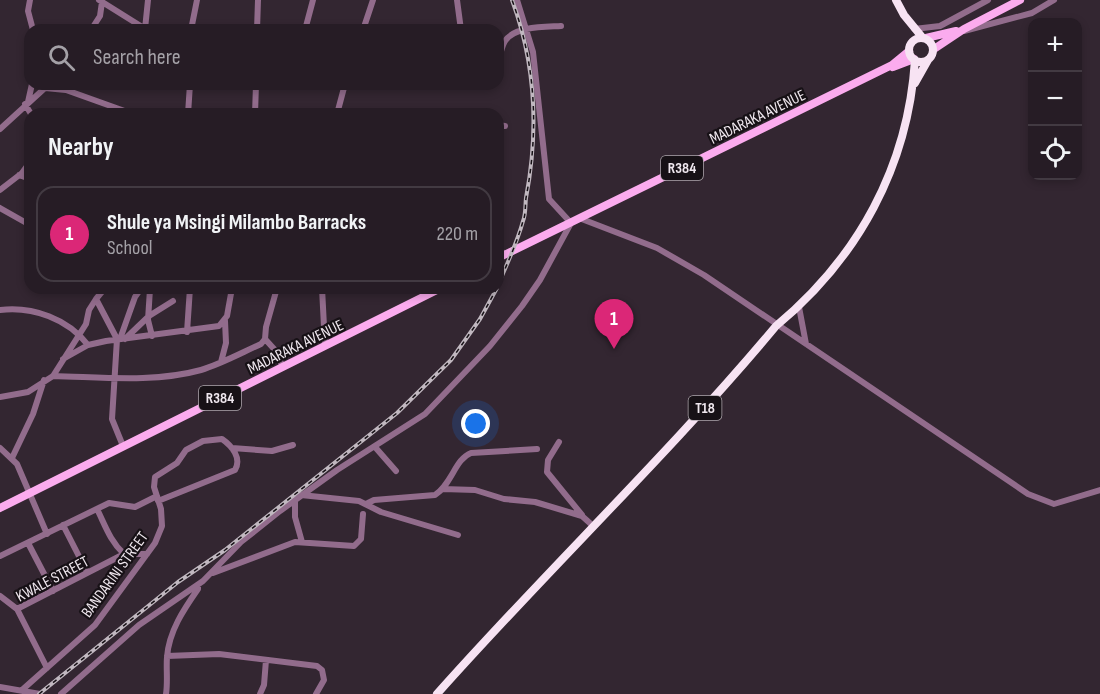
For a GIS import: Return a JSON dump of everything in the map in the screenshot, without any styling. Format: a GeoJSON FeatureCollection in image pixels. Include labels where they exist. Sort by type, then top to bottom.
{"type":"FeatureCollection","features":[{"type":"Feature","properties":{"kind":"highway"},"geometry":{"type":"LineString","coordinates":[[896,0],[914,29],[932,42],[934,49]]}},
{"type":"Feature","properties":{"kind":"highway"},"geometry":{"type":"LineString","coordinates":[[904,15],[909,32],[909,50],[915,60],[928,60]]}},
{"type":"Feature","properties":{"kind":"highway"},"geometry":{"type":"LineString","coordinates":[[909,50],[912,42],[924,38]]}},
{"type":"Feature","properties":{"kind":"highway","name":"T18"},"geometry":{"type":"LineString","coordinates":[[914,86],[934,49]]}},
{"type":"Feature","properties":{"kind":"highway","name":"T18"},"geometry":{"type":"LineString","coordinates":[[437,694],[592,525],[655,463],[776,326],[799,307],[852,245],[876,208],[892,169],[914,86],[915,60]]}},
{"type":"Feature","properties":{"kind":"main road"},"geometry":{"type":"LineString","coordinates":[[934,49],[962,30],[1020,0]]}},
{"type":"Feature","properties":{"kind":"main road"},"geometry":{"type":"LineString","coordinates":[[924,38],[962,30]]}},
{"type":"Feature","properties":{"kind":"main road","name":"R384"},"geometry":{"type":"LineString","coordinates":[[866,77],[892,66],[909,50]]}},
{"type":"Feature","properties":{"kind":"main road","name":"R384"},"geometry":{"type":"LineString","coordinates":[[866,77],[915,60]]}},
{"type":"Feature","properties":{"kind":"main road","name":"MADARAKA AVENUE"},"geometry":{"type":"LineString","coordinates":[[504,256],[866,77]]}},
{"type":"Feature","properties":{"kind":"main road","name":"MADARAKA AVENUE"},"geometry":{"type":"LineString","coordinates":[[0,508],[429,294]]}},
{"type":"Feature","properties":{"kind":"street"},"geometry":{"type":"LineString","coordinates":[[30,0],[28,10],[32,24]]}},
{"type":"Feature","properties":{"kind":"street"},"geometry":{"type":"LineString","coordinates":[[146,24],[148,0]]}},
{"type":"Feature","properties":{"kind":"street"},"geometry":{"type":"LineString","coordinates":[[192,24],[196,0]]}},
{"type":"Feature","properties":{"kind":"street"},"geometry":{"type":"LineString","coordinates":[[257,24],[258,0]]}},
{"type":"Feature","properties":{"kind":"street"},"geometry":{"type":"LineString","coordinates":[[307,24],[313,0]]}},
{"type":"Feature","properties":{"kind":"street"},"geometry":{"type":"LineString","coordinates":[[365,24],[373,0]]}},
{"type":"Feature","properties":{"kind":"street"},"geometry":{"type":"LineString","coordinates":[[458,0],[460,24]]}},
{"type":"Feature","properties":{"kind":"street"},"geometry":{"type":"LineString","coordinates":[[61,694],[90,665],[139,625],[198,585],[241,542],[298,497],[425,414],[490,345],[540,280],[571,223],[549,199],[535,68],[527,30],[517,0]]}},
{"type":"Feature","properties":{"kind":"street"},"geometry":{"type":"LineString","coordinates":[[914,29],[940,26],[988,0]]}},
{"type":"Feature","properties":{"kind":"street"},"geometry":{"type":"LineString","coordinates":[[962,30],[1004,23],[1042,9],[1053,0]]}},
{"type":"Feature","properties":{"kind":"street"},"geometry":{"type":"LineString","coordinates":[[100,1],[138,24]]}},
{"type":"Feature","properties":{"kind":"street"},"geometry":{"type":"LineString","coordinates":[[95,24],[100,16],[100,1]]}},
{"type":"Feature","properties":{"kind":"street"},"geometry":{"type":"LineString","coordinates":[[504,46],[507,39],[527,30],[543,26],[561,26]]}},
{"type":"Feature","properties":{"kind":"street"},"geometry":{"type":"LineString","coordinates":[[29,108],[27,103],[30,90]]}},
{"type":"Feature","properties":{"kind":"street"},"geometry":{"type":"LineString","coordinates":[[0,129],[42,90]]}},
{"type":"Feature","properties":{"kind":"street"},"geometry":{"type":"LineString","coordinates":[[66,90],[116,108]]}},
{"type":"Feature","properties":{"kind":"street"},"geometry":{"type":"LineString","coordinates":[[188,108],[190,90]]}},
{"type":"Feature","properties":{"kind":"street"},"geometry":{"type":"LineString","coordinates":[[255,108],[256,90]]}},
{"type":"Feature","properties":{"kind":"street"},"geometry":{"type":"LineString","coordinates":[[339,108],[344,90]]}},
{"type":"Feature","properties":{"kind":"street"},"geometry":{"type":"LineString","coordinates":[[0,190],[24,169]]}},
{"type":"Feature","properties":{"kind":"street"},"geometry":{"type":"LineString","coordinates":[[19,175],[24,176]]}},
{"type":"Feature","properties":{"kind":"street"},"geometry":{"type":"LineString","coordinates":[[0,208],[24,222]]}},
{"type":"Feature","properties":{"kind":"street"},"geometry":{"type":"LineString","coordinates":[[579,218],[657,249],[683,262],[1028,494],[1054,504],[1100,490]]}},
{"type":"Feature","properties":{"kind":"street"},"geometry":{"type":"LineString","coordinates":[[53,376],[100,294]]}},
{"type":"Feature","properties":{"kind":"street"},"geometry":{"type":"LineString","coordinates":[[123,446],[112,419],[114,378],[120,339],[137,294]]}},
{"type":"Feature","properties":{"kind":"street"},"geometry":{"type":"LineString","coordinates":[[150,294],[148,316],[152,336]]}},
{"type":"Feature","properties":{"kind":"street"},"geometry":{"type":"LineString","coordinates":[[187,332],[190,294]]}},
{"type":"Feature","properties":{"kind":"street"},"geometry":{"type":"LineString","coordinates":[[221,362],[226,343],[225,321],[231,294]]}},
{"type":"Feature","properties":{"kind":"street"},"geometry":{"type":"LineString","coordinates":[[0,397],[28,392],[53,376],[114,378],[186,373],[221,362],[261,344],[265,339],[275,294]]}},
{"type":"Feature","properties":{"kind":"street"},"geometry":{"type":"LineString","coordinates":[[322,294],[325,346]]}},
{"type":"Feature","properties":{"kind":"street"},"geometry":{"type":"LineString","coordinates":[[96,300],[120,339]]}},
{"type":"Feature","properties":{"kind":"street"},"geometry":{"type":"LineString","coordinates":[[120,339],[148,316],[172,301]]}},
{"type":"Feature","properties":{"kind":"street"},"geometry":{"type":"LineString","coordinates":[[799,307],[806,345]]}},
{"type":"Feature","properties":{"kind":"street"},"geometry":{"type":"LineString","coordinates":[[0,310],[40,312],[63,322],[79,333],[88,345]]}},
{"type":"Feature","properties":{"kind":"street"},"geometry":{"type":"LineString","coordinates":[[63,359],[88,345],[120,339],[211,329],[225,321]]}},
{"type":"Feature","properties":{"kind":"street"},"geometry":{"type":"LineString","coordinates":[[265,339],[275,350],[283,367]]}},
{"type":"Feature","properties":{"kind":"street"},"geometry":{"type":"LineString","coordinates":[[0,459],[10,456],[33,414],[44,380]]}},
{"type":"Feature","properties":{"kind":"street","name":"BANDARINI STREET"},"geometry":{"type":"LineString","coordinates":[[22,690],[95,625],[155,543],[162,526],[154,481],[159,474],[177,463],[183,452],[198,443],[218,439],[232,448]]}},
{"type":"Feature","properties":{"kind":"street"},"geometry":{"type":"LineString","coordinates":[[559,442],[548,460],[547,472],[592,525]]}},
{"type":"Feature","properties":{"kind":"street"},"geometry":{"type":"LineString","coordinates":[[0,556],[113,503],[135,507],[235,470],[238,462],[232,448],[272,451],[293,444]]}},
{"type":"Feature","properties":{"kind":"street"},"geometry":{"type":"LineString","coordinates":[[375,447],[396,471]]}},
{"type":"Feature","properties":{"kind":"street"},"geometry":{"type":"LineString","coordinates":[[0,448],[10,456],[23,477],[28,494],[47,534]]}},
{"type":"Feature","properties":{"kind":"street"},"geometry":{"type":"LineString","coordinates":[[366,504],[374,500],[435,495],[443,489],[465,455],[537,449]]}},
{"type":"Feature","properties":{"kind":"street"},"geometry":{"type":"LineString","coordinates":[[443,489],[482,492],[504,499],[535,502],[582,516]]}},
{"type":"Feature","properties":{"kind":"street"},"geometry":{"type":"LineString","coordinates":[[298,497],[353,500],[422,525],[458,535]]}},
{"type":"Feature","properties":{"kind":"street"},"geometry":{"type":"LineString","coordinates":[[298,497],[295,517],[300,526],[302,542]]}},
{"type":"Feature","properties":{"kind":"street"},"geometry":{"type":"LineString","coordinates":[[97,509],[113,543],[124,554],[147,554]]}},
{"type":"Feature","properties":{"kind":"street"},"geometry":{"type":"LineString","coordinates":[[211,574],[268,554],[290,543],[354,546],[361,539],[363,514]]}},
{"type":"Feature","properties":{"kind":"street"},"geometry":{"type":"LineString","coordinates":[[63,525],[87,572]]}},
{"type":"Feature","properties":{"kind":"street"},"geometry":{"type":"LineString","coordinates":[[28,543],[53,591]]}},
{"type":"Feature","properties":{"kind":"street","name":"KWALE STREET"},"geometry":{"type":"LineString","coordinates":[[47,668],[17,609],[124,554]]}},
{"type":"Feature","properties":{"kind":"street"},"geometry":{"type":"LineString","coordinates":[[166,694],[167,656],[172,633],[182,612],[198,589],[198,585]]}},
{"type":"Feature","properties":{"kind":"street"},"geometry":{"type":"LineString","coordinates":[[0,596],[17,609]]}},
{"type":"Feature","properties":{"kind":"street"},"geometry":{"type":"LineString","coordinates":[[167,656],[219,654],[280,660],[320,668],[324,683],[316,694]]}},
{"type":"Feature","properties":{"kind":"street"},"geometry":{"type":"LineString","coordinates":[[260,694],[264,685],[266,660]]}},
{"type":"Feature","properties":{"kind":"street"},"geometry":{"type":"LineString","coordinates":[[0,681],[2,687],[40,694]]}},
{"type":"Feature","properties":{"kind":"railway"},"geometry":{"type":"LineString","coordinates":[[504,271],[524,218],[534,123],[526,49],[512,0]]}},
{"type":"Feature","properties":{"kind":"railway"},"geometry":{"type":"LineString","coordinates":[[39,694],[178,582],[225,550],[397,413],[451,360],[480,319],[494,294]]}},
{"type":"Feature","properties":{"kind":"place","name":"Shule ya Msingi Milambo Barracks"},"geometry":{"type":"Point","coordinates":[614,349]}}]}
